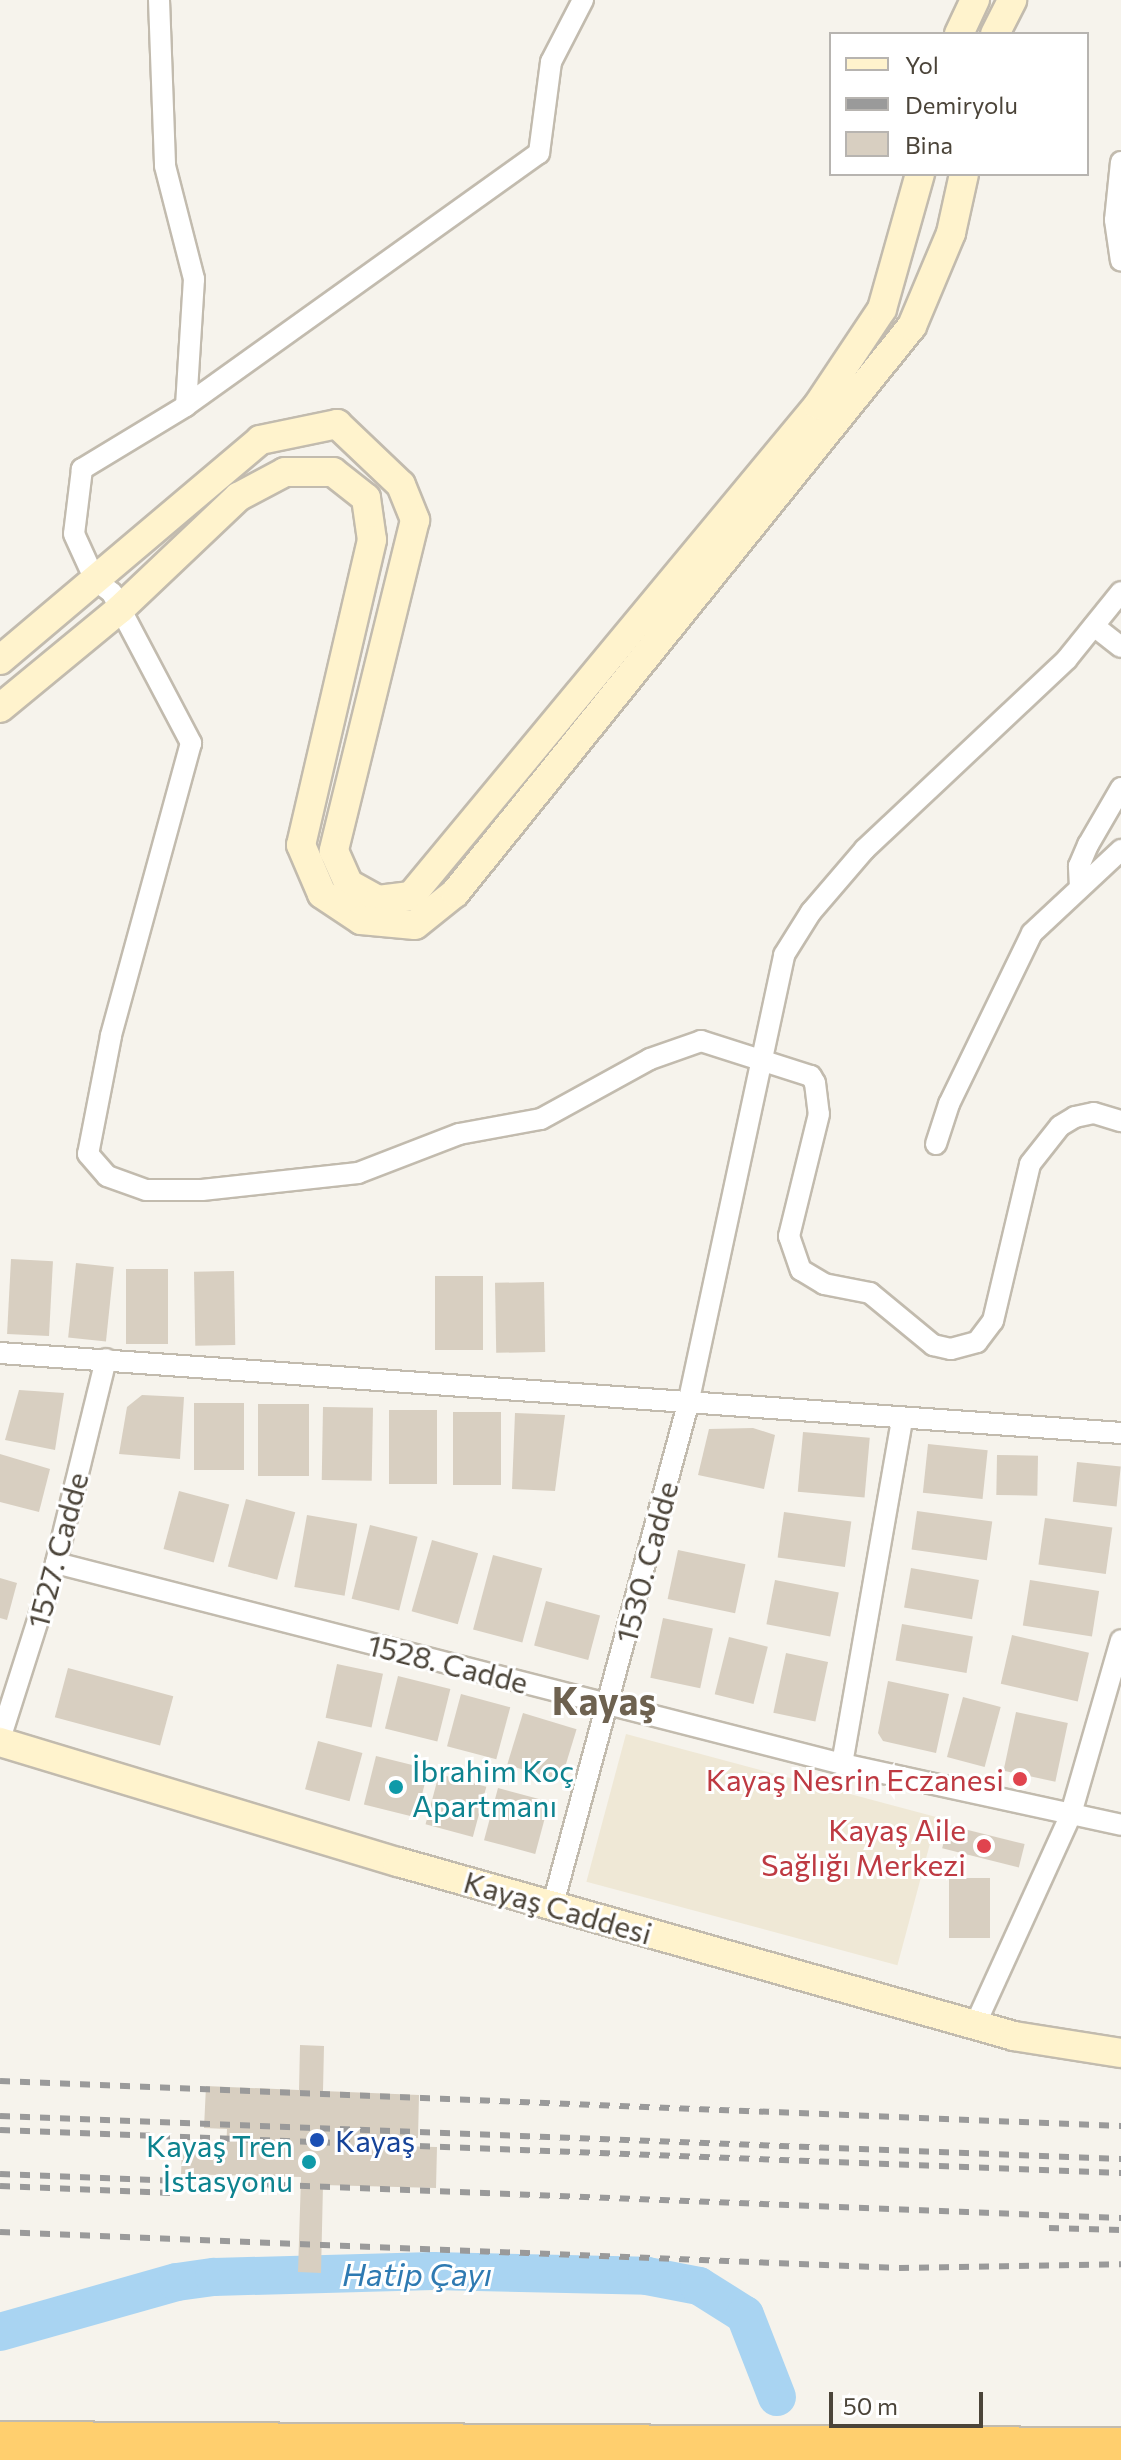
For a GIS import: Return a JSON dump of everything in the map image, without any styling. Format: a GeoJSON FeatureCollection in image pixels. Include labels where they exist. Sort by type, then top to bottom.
{"type":"FeatureCollection","features":[{"type":"Feature","properties":{"kind":"highway"},"geometry":{"type":"LineString","coordinates":[[805,2448],[901,2427],[1121,2422]]}},
{"type":"Feature","properties":{"kind":"highway"},"geometry":{"type":"LineString","coordinates":[[0,2441],[805,2448],[1121,2447]]}},
{"type":"Feature","properties":{"kind":"street"},"geometry":{"type":"LineString","coordinates":[[159,0],[165,166],[194,279],[186,406]]}},
{"type":"Feature","properties":{"kind":"street"},"geometry":{"type":"LineString","coordinates":[[583,0],[551,62],[539,153],[186,406],[82,469],[74,534],[95,580],[112,593],[191,743],[93,1114],[88,1154],[107,1176],[146,1190],[202,1190],[358,1173],[459,1134],[541,1119],[650,1059],[701,1041],[811,1076],[819,1103],[789,1236],[795,1263],[815,1281],[877,1297],[942,1348],[969,1346],[993,1321],[1030,1164],[1075,1117],[1094,1113],[1121,1121]]}},
{"type":"Feature","properties":{"kind":"street"},"geometry":{"type":"LineString","coordinates":[[960,32],[975,0]]}},
{"type":"Feature","properties":{"kind":"street"},"geometry":{"type":"LineString","coordinates":[[996,32],[1012,0]]}},
{"type":"Feature","properties":{"kind":"street"},"geometry":{"type":"LineString","coordinates":[[1121,162],[1115,220],[1121,261]]}},
{"type":"Feature","properties":{"kind":"street"},"geometry":{"type":"LineString","coordinates":[[0,660],[260,440],[337,424],[376,455],[401,485],[415,520],[334,851],[349,884],[378,900],[411,896],[818,405],[882,309],[919,176]]}},
{"type":"Feature","properties":{"kind":"street"},"geometry":{"type":"LineString","coordinates":[[0,708],[120,609],[238,497],[285,472],[333,472],[366,498],[372,540],[301,845],[322,894],[361,920],[415,925],[455,893],[912,326],[951,233],[964,176]]}},
{"type":"Feature","properties":{"kind":"street","name":"1530. Cadde"},"geometry":{"type":"LineString","coordinates":[[553,1904],[688,1404],[765,1060],[784,955],[811,912],[865,849],[1067,659],[1121,592]]}},
{"type":"Feature","properties":{"kind":"street"},"geometry":{"type":"LineString","coordinates":[[1094,626],[1121,647]]}},
{"type":"Feature","properties":{"kind":"street"},"geometry":{"type":"LineString","coordinates":[[1080,887],[1079,866],[1121,788]]}},
{"type":"Feature","properties":{"kind":"street"},"geometry":{"type":"LineString","coordinates":[[936,1144],[949,1104],[1023,947],[1042,920],[1121,850]]}},
{"type":"Feature","properties":{"kind":"street"},"geometry":{"type":"LineString","coordinates":[[0,1353],[902,1421],[1121,1433]]}},
{"type":"Feature","properties":{"kind":"street","name":"1527. Cadde"},"geometry":{"type":"LineString","coordinates":[[0,1740],[56,1563],[106,1359]]}},
{"type":"Feature","properties":{"kind":"street"},"geometry":{"type":"LineString","coordinates":[[842,1764],[902,1421]]}},
{"type":"Feature","properties":{"kind":"street","name":"1528. Cadde"},"geometry":{"type":"LineString","coordinates":[[56,1563],[842,1764],[1070,1817],[1121,1825]]}},
{"type":"Feature","properties":{"kind":"street"},"geometry":{"type":"LineString","coordinates":[[975,2025],[1070,1817],[1121,1640]]}},
{"type":"Feature","properties":{"kind":"street","name":"Kayaş Caddesi"},"geometry":{"type":"LineString","coordinates":[[0,1740],[975,2025],[1121,2053]]}},
{"type":"Feature","properties":{"kind":"shaded area"},"geometry":{"type":"Polygon","coordinates":[[[626,1734],[937,1817],[897,1965],[586,1882],[626,1734]]]}},
{"type":"Feature","properties":{"kind":"building"},"geometry":{"type":"Polygon","coordinates":[[[11,1259],[53,1261],[49,1336],[7,1334],[11,1259]]]}},
{"type":"Feature","properties":{"kind":"building"},"geometry":{"type":"Polygon","coordinates":[[[76,1263],[114,1267],[106,1342],[68,1338],[76,1263]]]}},
{"type":"Feature","properties":{"kind":"building"},"geometry":{"type":"Polygon","coordinates":[[[126,1269],[168,1269],[168,1344],[126,1344],[126,1269]]]}},
{"type":"Feature","properties":{"kind":"building"},"geometry":{"type":"Polygon","coordinates":[[[234,1271],[235,1345],[195,1346],[194,1272],[234,1271]]]}},
{"type":"Feature","properties":{"kind":"building"},"geometry":{"type":"Polygon","coordinates":[[[435,1276],[483,1276],[483,1350],[435,1350],[435,1276]]]}},
{"type":"Feature","properties":{"kind":"building"},"geometry":{"type":"Polygon","coordinates":[[[544,1282],[545,1352],[496,1353],[495,1283],[544,1282]]]}},
{"type":"Feature","properties":{"kind":"building"},"geometry":{"type":"Polygon","coordinates":[[[19,1390],[64,1393],[55,1450],[5,1440],[19,1390]]]}},
{"type":"Feature","properties":{"kind":"building"},"geometry":{"type":"Polygon","coordinates":[[[142,1395],[184,1397],[180,1459],[119,1454],[127,1407],[142,1395]]]}},
{"type":"Feature","properties":{"kind":"building"},"geometry":{"type":"Polygon","coordinates":[[[194,1403],[244,1403],[244,1470],[194,1470],[194,1403]]]}},
{"type":"Feature","properties":{"kind":"building"},"geometry":{"type":"Polygon","coordinates":[[[258,1404],[309,1404],[309,1476],[258,1476],[258,1404]]]}},
{"type":"Feature","properties":{"kind":"building"},"geometry":{"type":"Polygon","coordinates":[[[323,1407],[373,1408],[372,1481],[322,1480],[323,1407]]]}},
{"type":"Feature","properties":{"kind":"building"},"geometry":{"type":"Polygon","coordinates":[[[389,1410],[437,1410],[437,1484],[389,1484],[389,1410]]]}},
{"type":"Feature","properties":{"kind":"building"},"geometry":{"type":"Polygon","coordinates":[[[453,1412],[501,1412],[501,1485],[453,1485],[453,1412]]]}},
{"type":"Feature","properties":{"kind":"building"},"geometry":{"type":"Polygon","coordinates":[[[515,1413],[565,1415],[555,1491],[512,1489],[515,1413]]]}},
{"type":"Feature","properties":{"kind":"building"},"geometry":{"type":"Polygon","coordinates":[[[753,1428],[775,1435],[764,1489],[698,1475],[709,1429],[753,1428]]]}},
{"type":"Feature","properties":{"kind":"building"},"geometry":{"type":"Polygon","coordinates":[[[803,1432],[870,1438],[865,1498],[798,1492],[803,1432]]]}},
{"type":"Feature","properties":{"kind":"building"},"geometry":{"type":"Polygon","coordinates":[[[928,1444],[988,1450],[983,1499],[923,1493],[928,1444]]]}},
{"type":"Feature","properties":{"kind":"building"},"geometry":{"type":"Polygon","coordinates":[[[0,1454],[50,1469],[39,1512],[0,1502],[0,1454]]]}},
{"type":"Feature","properties":{"kind":"building"},"geometry":{"type":"Polygon","coordinates":[[[997,1455],[1038,1456],[1037,1496],[996,1495],[997,1455]]]}},
{"type":"Feature","properties":{"kind":"building"},"geometry":{"type":"Polygon","coordinates":[[[1077,1462],[1121,1467],[1117,1506],[1073,1502],[1077,1462]]]}},
{"type":"Feature","properties":{"kind":"building"},"geometry":{"type":"Polygon","coordinates":[[[179,1491],[229,1504],[214,1562],[163,1549],[179,1491]]]}},
{"type":"Feature","properties":{"kind":"building"},"geometry":{"type":"Polygon","coordinates":[[[246,1499],[295,1512],[277,1580],[228,1567],[246,1499]]]}},
{"type":"Feature","properties":{"kind":"building"},"geometry":{"type":"Polygon","coordinates":[[[917,1511],[992,1522],[987,1560],[912,1550],[917,1511]]]}},
{"type":"Feature","properties":{"kind":"building"},"geometry":{"type":"Polygon","coordinates":[[[784,1512],[851,1521],[845,1567],[778,1558],[784,1512]]]}},
{"type":"Feature","properties":{"kind":"building"},"geometry":{"type":"Polygon","coordinates":[[[307,1515],[357,1524],[345,1596],[294,1587],[307,1515]]]}},
{"type":"Feature","properties":{"kind":"building"},"geometry":{"type":"Polygon","coordinates":[[[1045,1518],[1112,1527],[1106,1574],[1038,1565],[1045,1518]]]}},
{"type":"Feature","properties":{"kind":"building"},"geometry":{"type":"Polygon","coordinates":[[[370,1525],[418,1537],[399,1611],[352,1599],[370,1525]]]}},
{"type":"Feature","properties":{"kind":"building"},"geometry":{"type":"Polygon","coordinates":[[[432,1540],[478,1553],[458,1624],[412,1611],[432,1540]]]}},
{"type":"Feature","properties":{"kind":"building"},"geometry":{"type":"Polygon","coordinates":[[[678,1550],[745,1564],[735,1613],[668,1599],[678,1550]]]}},
{"type":"Feature","properties":{"kind":"building"},"geometry":{"type":"Polygon","coordinates":[[[493,1555],[542,1568],[522,1643],[473,1629],[493,1555]]]}},
{"type":"Feature","properties":{"kind":"building"},"geometry":{"type":"Polygon","coordinates":[[[911,1568],[979,1580],[972,1619],[904,1607],[911,1568]]]}},
{"type":"Feature","properties":{"kind":"building"},"geometry":{"type":"Polygon","coordinates":[[[0,1578],[17,1583],[7,1620],[0,1618],[0,1578]]]}},
{"type":"Feature","properties":{"kind":"building"},"geometry":{"type":"Polygon","coordinates":[[[775,1580],[839,1592],[830,1637],[766,1624],[775,1580]]]}},
{"type":"Feature","properties":{"kind":"building"},"geometry":{"type":"Polygon","coordinates":[[[1030,1580],[1099,1591],[1092,1636],[1023,1625],[1030,1580]]]}},
{"type":"Feature","properties":{"kind":"building"},"geometry":{"type":"Polygon","coordinates":[[[546,1601],[600,1615],[588,1660],[534,1645],[546,1601]]]}},
{"type":"Feature","properties":{"kind":"building"},"geometry":{"type":"Polygon","coordinates":[[[663,1618],[713,1629],[700,1688],[650,1678],[663,1618]]]}},
{"type":"Feature","properties":{"kind":"building"},"geometry":{"type":"Polygon","coordinates":[[[902,1624],[973,1637],[966,1673],[896,1660],[902,1624]]]}},
{"type":"Feature","properties":{"kind":"building"},"geometry":{"type":"Polygon","coordinates":[[[1012,1635],[1089,1653],[1078,1701],[1001,1684],[1012,1635]]]}},
{"type":"Feature","properties":{"kind":"building"},"geometry":{"type":"Polygon","coordinates":[[[729,1637],[768,1647],[754,1704],[715,1694],[729,1637]]]}},
{"type":"Feature","properties":{"kind":"building"},"geometry":{"type":"Polygon","coordinates":[[[786,1653],[828,1662],[815,1722],[773,1713],[786,1653]]]}},
{"type":"Feature","properties":{"kind":"building"},"geometry":{"type":"Polygon","coordinates":[[[337,1664],[383,1674],[372,1728],[326,1718],[337,1664]]]}},
{"type":"Feature","properties":{"kind":"building"},"geometry":{"type":"Polygon","coordinates":[[[68,1668],[173,1696],[160,1745],[55,1717],[68,1668]]]}},
{"type":"Feature","properties":{"kind":"building"},"geometry":{"type":"Polygon","coordinates":[[[398,1676],[450,1689],[437,1741],[385,1728],[398,1676]]]}},
{"type":"Feature","properties":{"kind":"building"},"geometry":{"type":"Polygon","coordinates":[[[888,1681],[949,1694],[936,1753],[883,1741],[878,1733],[888,1681]]]}},
{"type":"Feature","properties":{"kind":"building"},"geometry":{"type":"Polygon","coordinates":[[[461,1694],[510,1707],[496,1759],[447,1746],[461,1694]]]}},
{"type":"Feature","properties":{"kind":"building"},"geometry":{"type":"Polygon","coordinates":[[[963,1697],[1001,1707],[985,1767],[947,1757],[963,1697]]]}},
{"type":"Feature","properties":{"kind":"building"},"geometry":{"type":"Polygon","coordinates":[[[1016,1712],[1068,1723],[1055,1782],[1004,1771],[1016,1712]]]}},
{"type":"Feature","properties":{"kind":"building"},"geometry":{"type":"Polygon","coordinates":[[[523,1713],[577,1729],[561,1781],[507,1765],[523,1713]]]}},
{"type":"Feature","properties":{"kind":"building"},"geometry":{"type":"Polygon","coordinates":[[[318,1741],[362,1753],[349,1801],[305,1789],[318,1741]]]}},
{"type":"Feature","properties":{"kind":"building","name":"İbrahim Koç Apartmanı"},"geometry":{"type":"Polygon","coordinates":[[[376,1756],[428,1769],[416,1818],[364,1805],[376,1756]]]}},
{"type":"Feature","properties":{"kind":"building"},"geometry":{"type":"Polygon","coordinates":[[[439,1774],[486,1787],[473,1837],[426,1824],[439,1774]]]}},
{"type":"Feature","properties":{"kind":"building"},"geometry":{"type":"Polygon","coordinates":[[[498,1788],[549,1802],[535,1854],[484,1840],[498,1788]]]}},
{"type":"Feature","properties":{"kind":"building","name":"Kayaş Aile Sağlığı Merkezi"},"geometry":{"type":"Polygon","coordinates":[[[948,1825],[1025,1844],[1019,1867],[942,1848],[948,1825]]]}},
{"type":"Feature","properties":{"kind":"building"},"geometry":{"type":"Polygon","coordinates":[[[949,1878],[990,1878],[990,1938],[949,1938],[949,1878]]]}},
{"type":"Feature","properties":{"kind":"building","name":"Kayaş Tren İstasyonu"},"geometry":{"type":"Polygon","coordinates":[[[300,2045],[324,2046],[323,2091],[419,2095],[418,2138],[396,2136],[396,2146],[437,2147],[436,2188],[323,2185],[321,2273],[298,2272],[301,2177],[181,2174],[182,2150],[226,2151],[227,2129],[204,2128],[206,2086],[299,2090],[300,2045]]]}},
{"type":"Feature","properties":{"kind":"waterway","name":"Hatip Çayı"},"geometry":{"type":"LineString","coordinates":[[0,2332],[177,2282],[214,2277],[433,2271],[647,2276],[699,2286],[745,2315],[777,2397]]}},
{"type":"Feature","properties":{"kind":"railway"},"geometry":{"type":"LineString","coordinates":[[0,2081],[1121,2126]]}},
{"type":"Feature","properties":{"kind":"railway"},"geometry":{"type":"LineString","coordinates":[[0,2116],[1121,2159]]}},
{"type":"Feature","properties":{"kind":"railway"},"geometry":{"type":"LineString","coordinates":[[0,2130],[1121,2173]]}},
{"type":"Feature","properties":{"kind":"railway"},"geometry":{"type":"LineString","coordinates":[[0,2174],[1121,2218]]}},
{"type":"Feature","properties":{"kind":"railway"},"geometry":{"type":"LineString","coordinates":[[0,2186],[178,2193]]}},
{"type":"Feature","properties":{"kind":"railway"},"geometry":{"type":"LineString","coordinates":[[1049,2228],[1121,2230]]}},
{"type":"Feature","properties":{"kind":"railway"},"geometry":{"type":"LineString","coordinates":[[0,2232],[899,2268],[1121,2264]]}},
{"type":"Feature","properties":{"kind":"place","name":"Kayaş Nesrin Eczanesi"},"geometry":{"type":"Point","coordinates":[1020,1779]}},
{"type":"Feature","properties":{"kind":"place","name":"İbrahim Koç Apartmanı"},"geometry":{"type":"Point","coordinates":[396,1787]}},
{"type":"Feature","properties":{"kind":"place","name":"Kayaş Aile Sağlığı Merkezi"},"geometry":{"type":"Point","coordinates":[984,1846]}},
{"type":"Feature","properties":{"kind":"place","name":"Kayaş"},"geometry":{"type":"Point","coordinates":[317,2140]}},
{"type":"Feature","properties":{"kind":"place","name":"Kayaş Tren İstasyonu"},"geometry":{"type":"Point","coordinates":[309,2162]}},
{"type":"Feature","properties":{"kind":"district","name":"Kayaş"},"geometry":{"type":"Point","coordinates":[604,1700]}}]}
